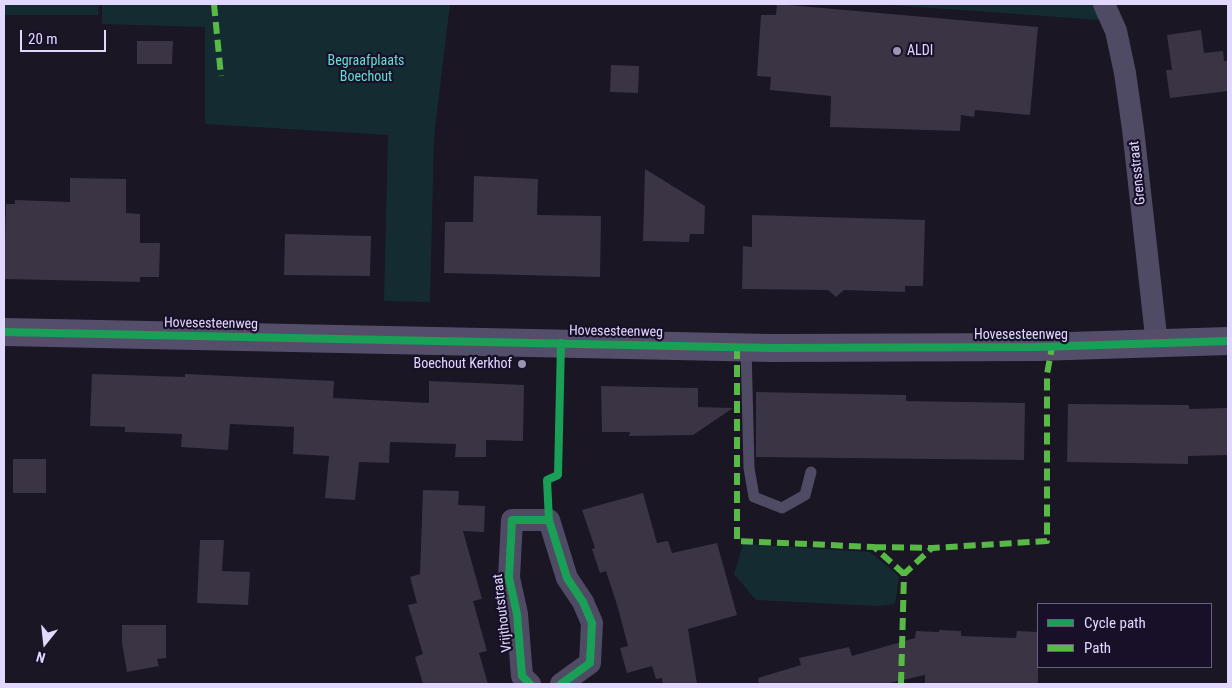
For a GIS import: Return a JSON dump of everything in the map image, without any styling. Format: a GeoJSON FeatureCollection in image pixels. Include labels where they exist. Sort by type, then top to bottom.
{"type":"FeatureCollection","features":[{"type":"Feature","properties":{"kind":"street","name":"Grensstraat"},"geometry":{"type":"LineString","coordinates":[[1104,4],[1116,31],[1125,73],[1157,345]]}},
{"type":"Feature","properties":{"kind":"street","name":"Hovesesteenweg"},"geometry":{"type":"LineString","coordinates":[[4,332],[746,347],[1157,345],[1228,341]]}},
{"type":"Feature","properties":{"kind":"street","name":"Vrijthoutstraat"},"geometry":{"type":"LineString","coordinates":[[530,684],[522,676],[517,614],[509,578],[512,520],[549,520],[567,578],[583,602],[592,623],[590,663],[562,684]]}},
{"type":"Feature","properties":{"kind":"lane"},"geometry":{"type":"LineString","coordinates":[[746,347],[749,468],[754,497],[782,508],[805,495],[811,472]]}},
{"type":"Feature","properties":{"kind":"green space"},"geometry":{"type":"Polygon","coordinates":[[[4,4],[99,4],[98,15],[4,15],[4,4]]]}},
{"type":"Feature","properties":{"kind":"green space","name":"Begraafplaats Boechout"},"geometry":{"type":"Polygon","coordinates":[[[102,4],[450,4],[434,137],[430,302],[384,301],[388,135],[205,124],[205,27],[102,24],[102,4]]]}},
{"type":"Feature","properties":{"kind":"green space"},"geometry":{"type":"Polygon","coordinates":[[[877,4],[1092,4],[1100,20],[877,4]]]}},
{"type":"Feature","properties":{"kind":"green space"},"geometry":{"type":"Polygon","coordinates":[[[743,544],[870,552],[899,576],[895,604],[877,606],[756,600],[734,574],[743,544]]]}},
{"type":"Feature","properties":{"kind":"building","name":"ALDI"},"geometry":{"type":"Polygon","coordinates":[[[777,4],[1038,27],[1030,115],[975,110],[974,117],[961,115],[960,131],[830,127],[831,96],[770,90],[771,77],[757,76],[761,15],[776,15],[777,4]]]}},
{"type":"Feature","properties":{"kind":"building"},"geometry":{"type":"Polygon","coordinates":[[[1201,30],[1204,53],[1223,51],[1224,61],[1228,61],[1228,91],[1170,98],[1166,70],[1172,70],[1167,35],[1201,30]]]}},
{"type":"Feature","properties":{"kind":"building"},"geometry":{"type":"Polygon","coordinates":[[[137,41],[173,41],[172,64],[137,64],[137,41]]]}},
{"type":"Feature","properties":{"kind":"building"},"geometry":{"type":"Polygon","coordinates":[[[611,65],[639,66],[638,93],[610,92],[611,65]]]}},
{"type":"Feature","properties":{"kind":"building"},"geometry":{"type":"Polygon","coordinates":[[[645,169],[705,206],[704,234],[690,234],[689,242],[643,241],[645,169]]]}},
{"type":"Feature","properties":{"kind":"building"},"geometry":{"type":"Polygon","coordinates":[[[474,176],[538,179],[537,215],[601,216],[600,277],[444,273],[445,222],[473,222],[474,176]]]}},
{"type":"Feature","properties":{"kind":"building"},"geometry":{"type":"Polygon","coordinates":[[[70,178],[126,179],[126,213],[140,214],[140,243],[160,243],[159,277],[140,277],[140,282],[4,279],[6,204],[15,204],[15,200],[70,202],[70,178]]]}},
{"type":"Feature","properties":{"kind":"building"},"geometry":{"type":"Polygon","coordinates":[[[752,215],[925,220],[923,286],[905,286],[905,292],[844,290],[836,297],[828,290],[742,289],[743,246],[752,247],[752,215]]]}},
{"type":"Feature","properties":{"kind":"building"},"geometry":{"type":"Polygon","coordinates":[[[285,234],[371,236],[370,276],[284,275],[285,234]]]}},
{"type":"Feature","properties":{"kind":"building"},"geometry":{"type":"Polygon","coordinates":[[[92,374],[185,377],[185,374],[334,381],[333,398],[429,403],[429,381],[524,385],[523,441],[486,440],[486,457],[455,457],[456,444],[390,442],[389,463],[359,462],[355,500],[325,498],[329,456],[293,454],[294,427],[230,424],[228,450],[181,447],[182,434],[125,432],[125,427],[90,426],[92,374]]]}},
{"type":"Feature","properties":{"kind":"building"},"geometry":{"type":"Polygon","coordinates":[[[601,386],[698,388],[698,407],[733,408],[693,435],[629,436],[630,432],[602,432],[601,386]]]}},
{"type":"Feature","properties":{"kind":"building"},"geometry":{"type":"Polygon","coordinates":[[[756,392],[906,395],[906,401],[1025,403],[1024,460],[756,457],[756,392]]]}},
{"type":"Feature","properties":{"kind":"building"},"geometry":{"type":"Polygon","coordinates":[[[1068,404],[1189,405],[1189,409],[1228,408],[1228,455],[1188,456],[1188,464],[1067,462],[1068,404]]]}},
{"type":"Feature","properties":{"kind":"building"},"geometry":{"type":"Polygon","coordinates":[[[13,459],[46,459],[46,493],[13,493],[13,459]]]}},
{"type":"Feature","properties":{"kind":"building"},"geometry":{"type":"Polygon","coordinates":[[[423,490],[459,491],[458,505],[485,506],[484,532],[463,531],[482,599],[473,601],[487,651],[479,653],[488,684],[423,684],[415,657],[423,654],[408,605],[417,603],[410,577],[420,574],[423,490]]]}},
{"type":"Feature","properties":{"kind":"building"},"geometry":{"type":"Polygon","coordinates":[[[643,493],[657,543],[668,541],[672,553],[717,543],[737,615],[688,629],[697,684],[663,684],[662,678],[656,679],[652,666],[627,673],[620,648],[628,646],[618,608],[606,571],[600,573],[592,549],[595,548],[582,510],[643,493]]]}},
{"type":"Feature","properties":{"kind":"building"},"geometry":{"type":"Polygon","coordinates":[[[200,540],[224,540],[222,571],[250,572],[248,605],[197,603],[200,540]]]}},
{"type":"Feature","properties":{"kind":"building"},"geometry":{"type":"Polygon","coordinates":[[[122,625],[166,625],[166,658],[157,659],[159,666],[127,672],[122,643],[122,625]]]}},
{"type":"Feature","properties":{"kind":"building"},"geometry":{"type":"Polygon","coordinates":[[[939,630],[961,631],[961,636],[1016,638],[1017,631],[1037,632],[1038,684],[925,684],[925,675],[885,684],[759,684],[758,678],[801,665],[799,658],[849,647],[852,656],[915,638],[916,631],[939,632],[939,630]]]}},
{"type":"Feature","properties":{"kind":"marked path"},"geometry":{"type":"LineString","coordinates":[[214,4],[221,76]]}},
{"type":"Feature","properties":{"kind":"marked path"},"geometry":{"type":"LineString","coordinates":[[737,347],[737,541],[874,547],[904,574]]}},
{"type":"Feature","properties":{"kind":"marked path"},"geometry":{"type":"LineString","coordinates":[[901,684],[904,574],[932,548],[1047,541],[1047,374],[1052,347]]}},
{"type":"Feature","properties":{"kind":"marked path"},"geometry":{"type":"LineString","coordinates":[[874,547],[932,548]]}},
{"type":"Feature","properties":{"kind":"cycle path"},"geometry":{"type":"LineString","coordinates":[[4,332],[771,348],[1037,347],[1228,341]]}},
{"type":"Feature","properties":{"kind":"cycle path"},"geometry":{"type":"LineString","coordinates":[[561,343],[558,475],[547,480],[549,520],[567,578],[583,602],[592,623],[590,663],[561,684]]}},
{"type":"Feature","properties":{"kind":"cycle path"},"geometry":{"type":"LineString","coordinates":[[530,684],[522,676],[517,614],[509,578],[512,520],[549,520]]}},
{"type":"Feature","properties":{"kind":"place","name":"ALDI"},"geometry":{"type":"Point","coordinates":[897,51]}},
{"type":"Feature","properties":{"kind":"place","name":"Boechout Kerkhof"},"geometry":{"type":"Point","coordinates":[522,364]}}]}
